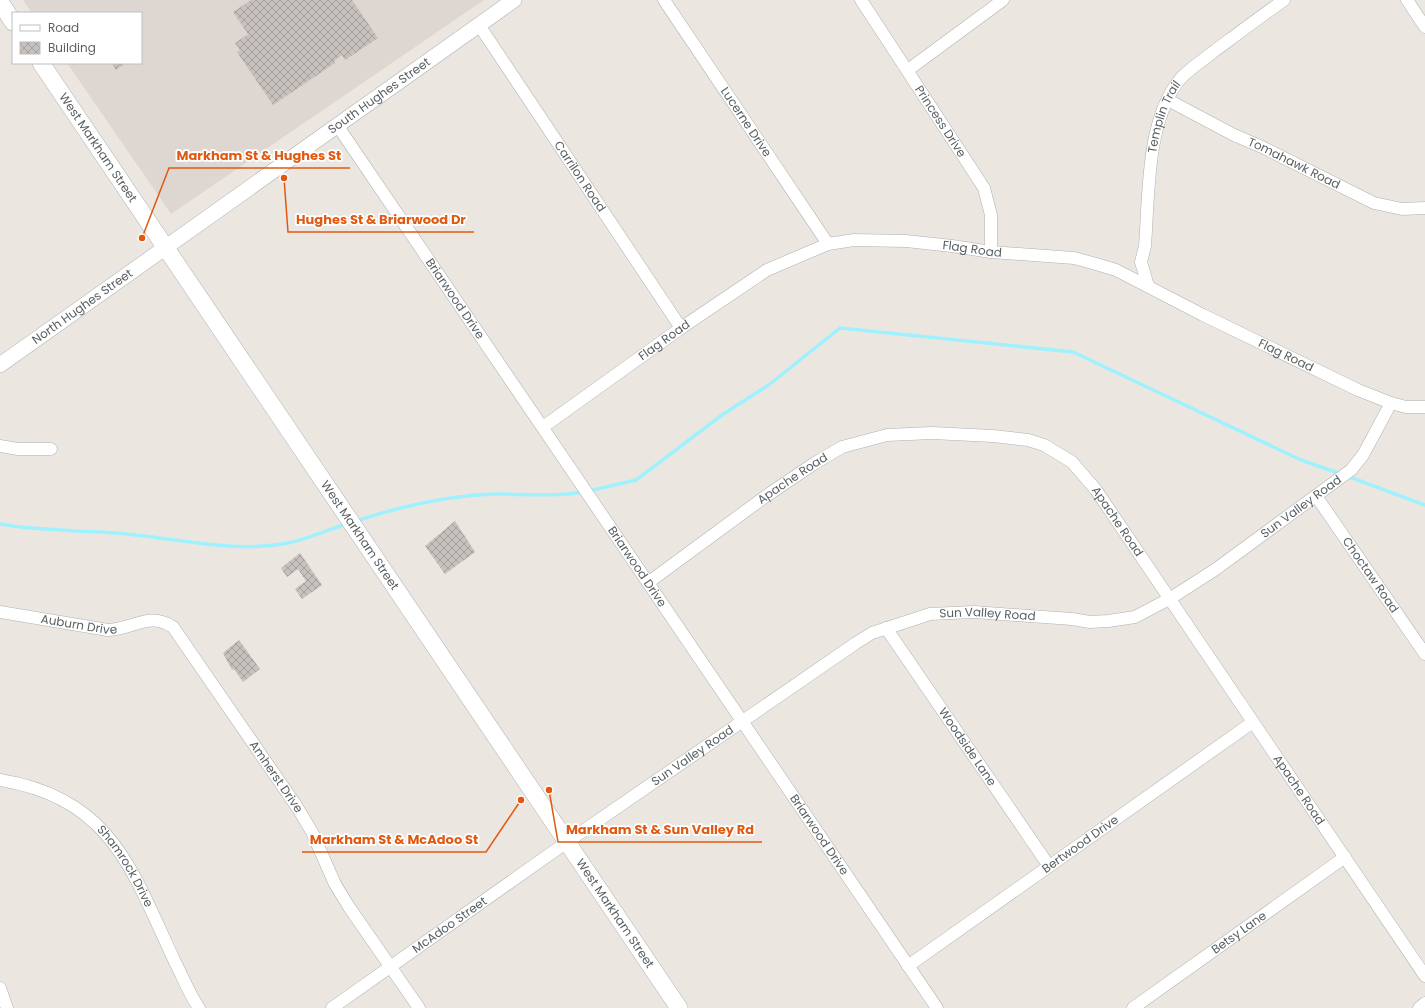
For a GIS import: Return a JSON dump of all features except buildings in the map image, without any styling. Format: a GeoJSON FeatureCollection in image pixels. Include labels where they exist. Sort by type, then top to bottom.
{"type":"FeatureCollection","features":[{"type":"Feature","properties":{"kind":"main road"},"geometry":{"type":"LineString","coordinates":[[0,2],[12,20]]}},
{"type":"Feature","properties":{"kind":"main road","name":"West Markham Street"},"geometry":{"type":"LineString","coordinates":[[41,64],[679,1008]]}},
{"type":"Feature","properties":{"kind":"street","name":"South Hughes Street"},"geometry":{"type":"LineString","coordinates":[[165,247],[514,0]]}},
{"type":"Feature","properties":{"kind":"street","name":"Lucerne Drive"},"geometry":{"type":"LineString","coordinates":[[664,0],[828,244]]}},
{"type":"Feature","properties":{"kind":"street","name":"Princess Drive"},"geometry":{"type":"LineString","coordinates":[[861,0],[984,188],[992,215],[992,252]]}},
{"type":"Feature","properties":{"kind":"street"},"geometry":{"type":"LineString","coordinates":[[908,70],[1004,0]]}},
{"type":"Feature","properties":{"kind":"street","name":"Templin Trail"},"geometry":{"type":"LineString","coordinates":[[1148,286],[1142,262],[1145,246],[1154,138],[1159,120],[1168,100],[1174,88],[1187,72],[1284,0]]}},
{"type":"Feature","properties":{"kind":"street"},"geometry":{"type":"LineString","coordinates":[[1407,0],[1425,26]]}},
{"type":"Feature","properties":{"kind":"street","name":"Carrilon Road"},"geometry":{"type":"LineString","coordinates":[[479,25],[680,328]]}},
{"type":"Feature","properties":{"kind":"street","name":"Tomahawk Road"},"geometry":{"type":"LineString","coordinates":[[1168,100],[1234,135],[1262,147],[1374,203],[1402,210],[1425,208]]}},
{"type":"Feature","properties":{"kind":"street","name":"Briarwood Drive"},"geometry":{"type":"LineString","coordinates":[[337,125],[649,582],[937,1008]]}},
{"type":"Feature","properties":{"kind":"street","name":"Flag Road"},"geometry":{"type":"LineString","coordinates":[[543,427],[680,328],[766,270],[828,244],[854,240],[906,241],[992,252],[1074,258],[1116,270],[1224,326],[1358,390],[1391,403],[1406,407],[1425,408]]}},
{"type":"Feature","properties":{"kind":"street","name":"North Hughes Street"},"geometry":{"type":"LineString","coordinates":[[0,365],[165,247]]}},
{"type":"Feature","properties":{"kind":"street","name":"Sun Valley Road"},"geometry":{"type":"LineString","coordinates":[[567,842],[856,643],[886,628],[930,614],[974,612],[1072,619],[1090,622],[1108,621],[1135,616],[1171,598],[1216,569],[1351,470],[1363,455],[1391,403]]}},
{"type":"Feature","properties":{"kind":"street","name":"Apache Road"},"geometry":{"type":"LineString","coordinates":[[649,582],[790,479],[842,447],[887,435],[932,433],[993,436],[1028,440],[1058,452],[1072,462],[1096,490],[1171,598],[1252,722],[1425,976]]}},
{"type":"Feature","properties":{"kind":"street"},"geometry":{"type":"LineString","coordinates":[[0,446],[18,449],[51,449]]}},
{"type":"Feature","properties":{"kind":"street","name":"Choctaw Road"},"geometry":{"type":"LineString","coordinates":[[1316,496],[1425,654]]}},
{"type":"Feature","properties":{"kind":"street","name":"Auburn Drive"},"geometry":{"type":"LineString","coordinates":[[0,612],[108,630],[121,630],[144,620],[156,620]]}},
{"type":"Feature","properties":{"kind":"street","name":"Amherst Drive"},"geometry":{"type":"LineString","coordinates":[[156,620],[166,622],[176,630],[297,807],[315,839],[335,884],[364,930],[391,966],[419,1008]]}},
{"type":"Feature","properties":{"kind":"street","name":"Woodside Lane"},"geometry":{"type":"LineString","coordinates":[[886,628],[1049,866]]}},
{"type":"Feature","properties":{"kind":"street","name":"Bertwood Drive"},"geometry":{"type":"LineString","coordinates":[[908,966],[1252,722]]}},
{"type":"Feature","properties":{"kind":"street","name":"Shamrock Drive"},"geometry":{"type":"LineString","coordinates":[[0,780],[31,786],[68,803],[89,818],[112,840],[128,864],[199,1008]]}},
{"type":"Feature","properties":{"kind":"street","name":"McAdoo Street"},"geometry":{"type":"LineString","coordinates":[[332,1008],[567,842]]}},
{"type":"Feature","properties":{"kind":"street","name":"Betsy Lane"},"geometry":{"type":"LineString","coordinates":[[1132,1008],[1345,858]]}},
{"type":"Feature","properties":{"kind":"street"},"geometry":{"type":"LineString","coordinates":[[0,988],[7,1008]]}},
{"type":"Feature","properties":{"kind":"street"},"geometry":{"type":"LineString","coordinates":[[1419,1008],[1425,1003]]}},
{"type":"Feature","properties":{"kind":"shaded area"},"geometry":{"type":"Polygon","coordinates":[[[23,0],[484,0],[171,214],[68,64],[142,64],[142,12],[31,12],[23,0]]]}},
{"type":"Feature","properties":{"kind":"waterway"},"geometry":{"type":"LineString","coordinates":[[589,491],[636,480],[722,415],[770,384],[840,328],[1073,352],[1301,460],[1341,474]]}},
{"type":"Feature","properties":{"kind":"waterway"},"geometry":{"type":"LineString","coordinates":[[1347,476],[1425,505]]}},
{"type":"Feature","properties":{"kind":"waterway"},"geometry":{"type":"LineString","coordinates":[[356,521],[390,511],[444,499],[497,494],[540,495],[572,494],[583,492]]}},
{"type":"Feature","properties":{"kind":"waterway"},"geometry":{"type":"LineString","coordinates":[[0,524],[43,529],[115,533],[202,544],[245,547],[288,543],[346,524]]}},
{"type":"Feature","properties":{"kind":"place","name":"Hughes St & Briarwood Dr"},"geometry":{"type":"Point","coordinates":[284,178]}},
{"type":"Feature","properties":{"kind":"place","name":"Markham St & Hughes St"},"geometry":{"type":"Point","coordinates":[142,238]}},
{"type":"Feature","properties":{"kind":"place","name":"Markham St & Sun Valley Rd"},"geometry":{"type":"Point","coordinates":[549,790]}},
{"type":"Feature","properties":{"kind":"place","name":"Markham St & McAdoo St"},"geometry":{"type":"Point","coordinates":[521,800]}}]}
